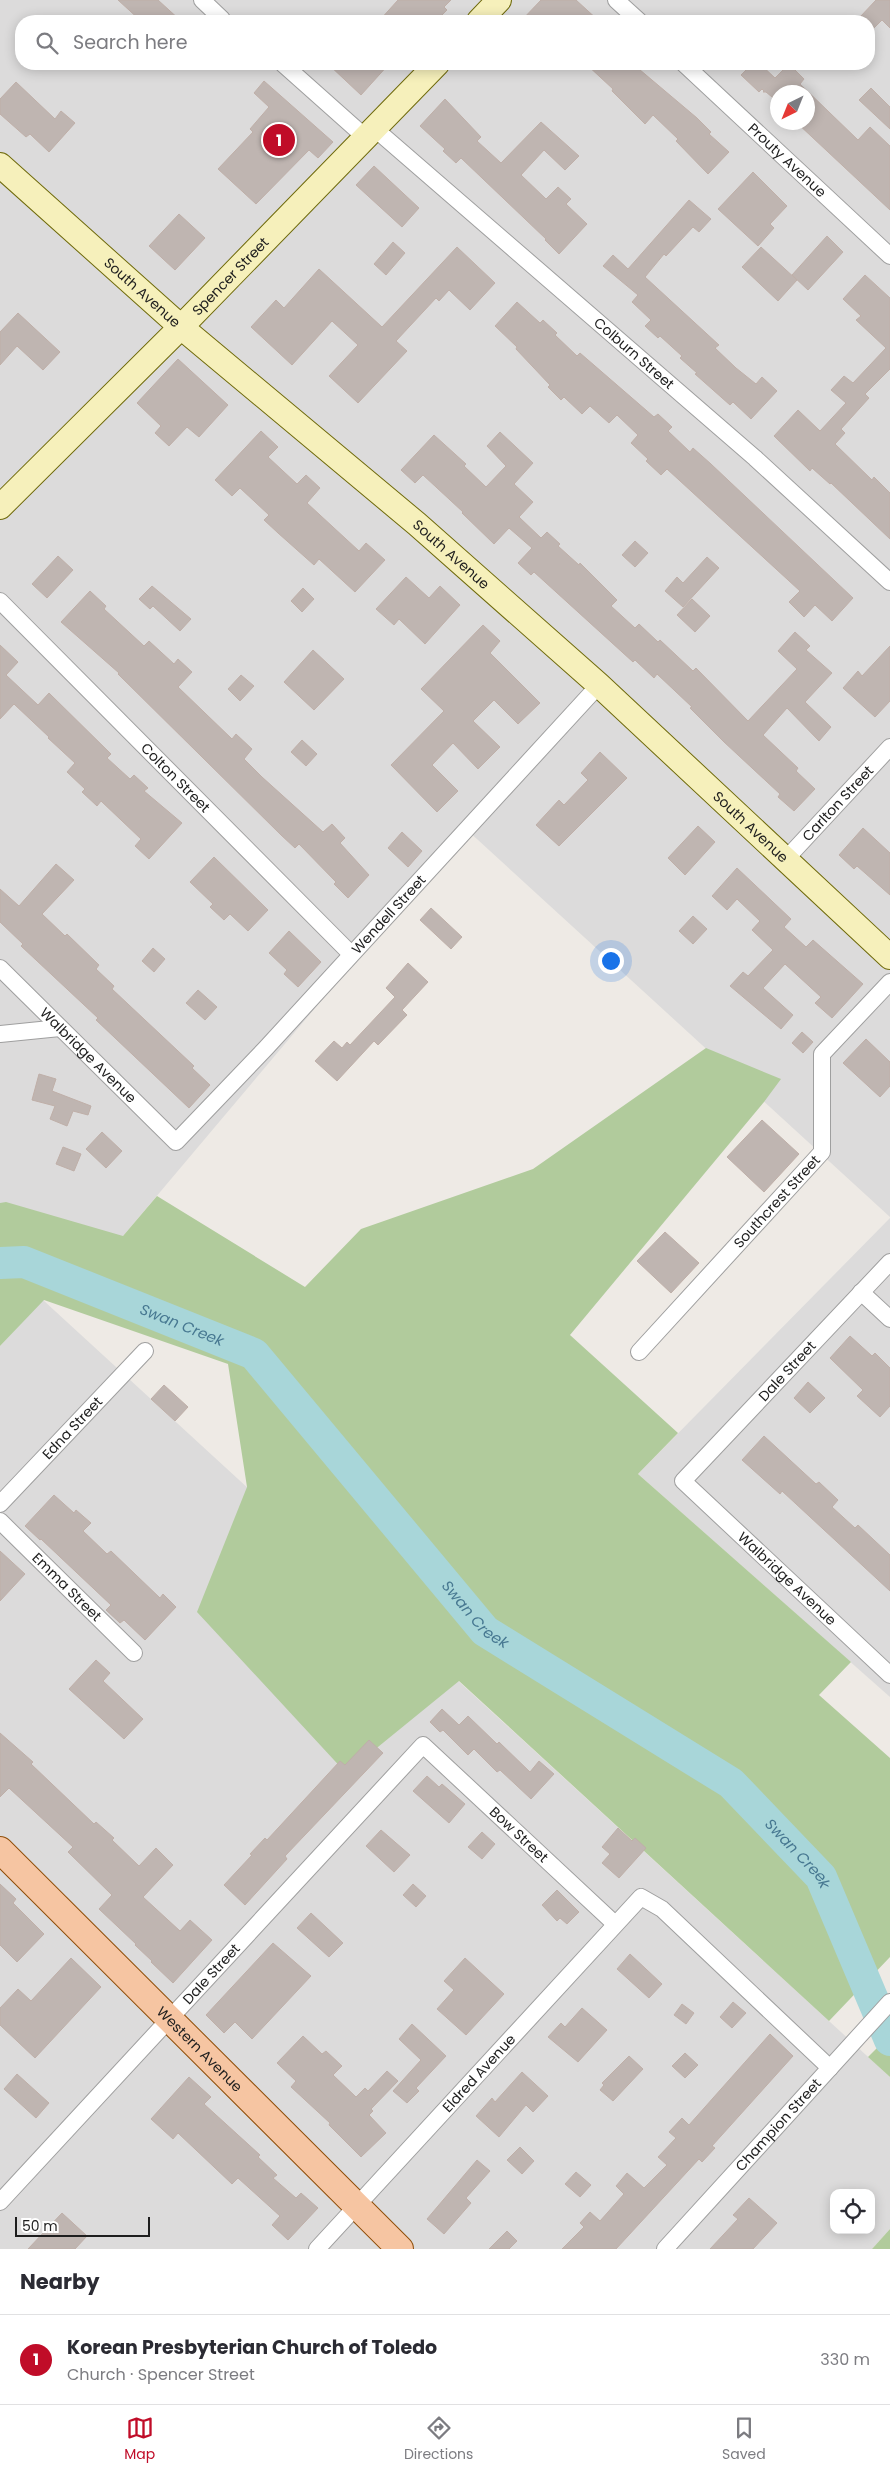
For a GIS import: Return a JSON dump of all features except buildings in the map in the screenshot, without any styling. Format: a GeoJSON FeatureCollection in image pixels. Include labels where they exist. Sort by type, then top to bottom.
{"type":"FeatureCollection","features":[{"type":"Feature","properties":{"kind":"main road","name":"Western Avenue"},"geometry":{"type":"LineString","coordinates":[[0,1850],[400,2249]]}},
{"type":"Feature","properties":{"kind":"street"},"geometry":{"type":"LineString","coordinates":[[202,0],[218,15]]}},
{"type":"Feature","properties":{"kind":"street"},"geometry":{"type":"LineString","coordinates":[[484,15],[499,0]]}},
{"type":"Feature","properties":{"kind":"street"},"geometry":{"type":"LineString","coordinates":[[616,0],[632,15]]}},
{"type":"Feature","properties":{"kind":"street","name":"Colburn Street"},"geometry":{"type":"LineString","coordinates":[[291,70],[369,132],[755,458],[890,582]]}},
{"type":"Feature","properties":{"kind":"street","name":"Spencer Street"},"geometry":{"type":"LineString","coordinates":[[0,507],[181,327],[431,70]]}},
{"type":"Feature","properties":{"kind":"street","name":"Prouty Avenue"},"geometry":{"type":"LineString","coordinates":[[690,70],[890,256]]}},
{"type":"Feature","properties":{"kind":"street","name":"South Avenue"},"geometry":{"type":"LineString","coordinates":[[0,165],[181,327],[417,524],[599,685],[890,957]]}},
{"type":"Feature","properties":{"kind":"street","name":"Colton Street"},"geometry":{"type":"LineString","coordinates":[[0,601],[351,954]]}},
{"type":"Feature","properties":{"kind":"street","name":"Wendell Street"},"geometry":{"type":"LineString","coordinates":[[176,1142],[266,1048],[599,685]]}},
{"type":"Feature","properties":{"kind":"street","name":"Carlton Street"},"geometry":{"type":"LineString","coordinates":[[786,859],[890,747]]}},
{"type":"Feature","properties":{"kind":"street","name":"Walbridge Avenue"},"geometry":{"type":"LineString","coordinates":[[0,968],[176,1142]]}},
{"type":"Feature","properties":{"kind":"street","name":"Southcrest Street"},"geometry":{"type":"LineString","coordinates":[[639,1352],[822,1152],[822,1054],[890,982]]}},
{"type":"Feature","properties":{"kind":"street"},"geometry":{"type":"LineString","coordinates":[[0,1034],[60,1028]]}},
{"type":"Feature","properties":{"kind":"street","name":"Dale Street"},"geometry":{"type":"LineString","coordinates":[[684,1481],[890,1262]]}},
{"type":"Feature","properties":{"kind":"street"},"geometry":{"type":"LineString","coordinates":[[861,1292],[890,1319]]}},
{"type":"Feature","properties":{"kind":"street","name":"Edna Street"},"geometry":{"type":"LineString","coordinates":[[0,1504],[145,1351]]}},
{"type":"Feature","properties":{"kind":"street","name":"Walbridge Avenue"},"geometry":{"type":"LineString","coordinates":[[684,1481],[890,1675]]}},
{"type":"Feature","properties":{"kind":"street","name":"Emma Street"},"geometry":{"type":"LineString","coordinates":[[0,1521],[134,1653]]}},
{"type":"Feature","properties":{"kind":"street","name":"Dale Street"},"geometry":{"type":"LineString","coordinates":[[0,2202],[423,1745]]}},
{"type":"Feature","properties":{"kind":"street","name":"Bow Street"},"geometry":{"type":"LineString","coordinates":[[423,1745],[615,1924]]}},
{"type":"Feature","properties":{"kind":"street","name":"Eldred Avenue"},"geometry":{"type":"LineString","coordinates":[[317,2249],[641,1897],[662,1909],[830,2068]]}},
{"type":"Feature","properties":{"kind":"street","name":"Champion Street"},"geometry":{"type":"LineString","coordinates":[[665,2249],[890,2002]]}},
{"type":"Feature","properties":{"kind":"shaded area"},"geometry":{"type":"Polygon","coordinates":[[[0,0],[890,0],[890,1217],[466,829],[123,1236],[0,1243],[0,0]]]}},
{"type":"Feature","properties":{"kind":"shaded area"},"geometry":{"type":"Polygon","coordinates":[[[890,1218],[890,1697],[638,1474],[890,1218]]]}},
{"type":"Feature","properties":{"kind":"shaded area"},"geometry":{"type":"Polygon","coordinates":[[[43,1300],[890,2077],[890,2229],[872,2249],[0,2249],[0,1346],[43,1300]]]}},
{"type":"Feature","properties":{"kind":"green space"},"geometry":{"type":"Polygon","coordinates":[[[706,1048],[781,1079],[764,1102],[570,1335],[678,1433],[638,1474],[851,1662],[819,1695],[890,1758],[890,1957],[829,2021],[459,1681],[346,1773],[197,1612],[247,1487],[228,1364],[44,1300],[0,1346],[0,1203],[6,1202],[123,1236],[157,1196],[305,1287],[361,1229],[533,1169],[706,1048]]]}},
{"type":"Feature","properties":{"kind":"green space"},"geometry":{"type":"Polygon","coordinates":[[[890,2035],[890,2077],[868,2057],[890,2035]]]}},
{"type":"Feature","properties":{"kind":"green space"},"geometry":{"type":"Polygon","coordinates":[[[890,2229],[890,2249],[872,2249],[890,2229]]]}},
{"type":"Feature","properties":{"kind":"waterway","name":"Swan Creek"},"geometry":{"type":"LineString","coordinates":[[0,1263],[24,1262],[254,1354],[485,1631],[731,1783],[821,1877],[890,2040]]}},
{"type":"Feature","properties":{"kind":"place","name":"Korean Presbyterian Church of Toledo"},"geometry":{"type":"Point","coordinates":[279,140]}}]}
